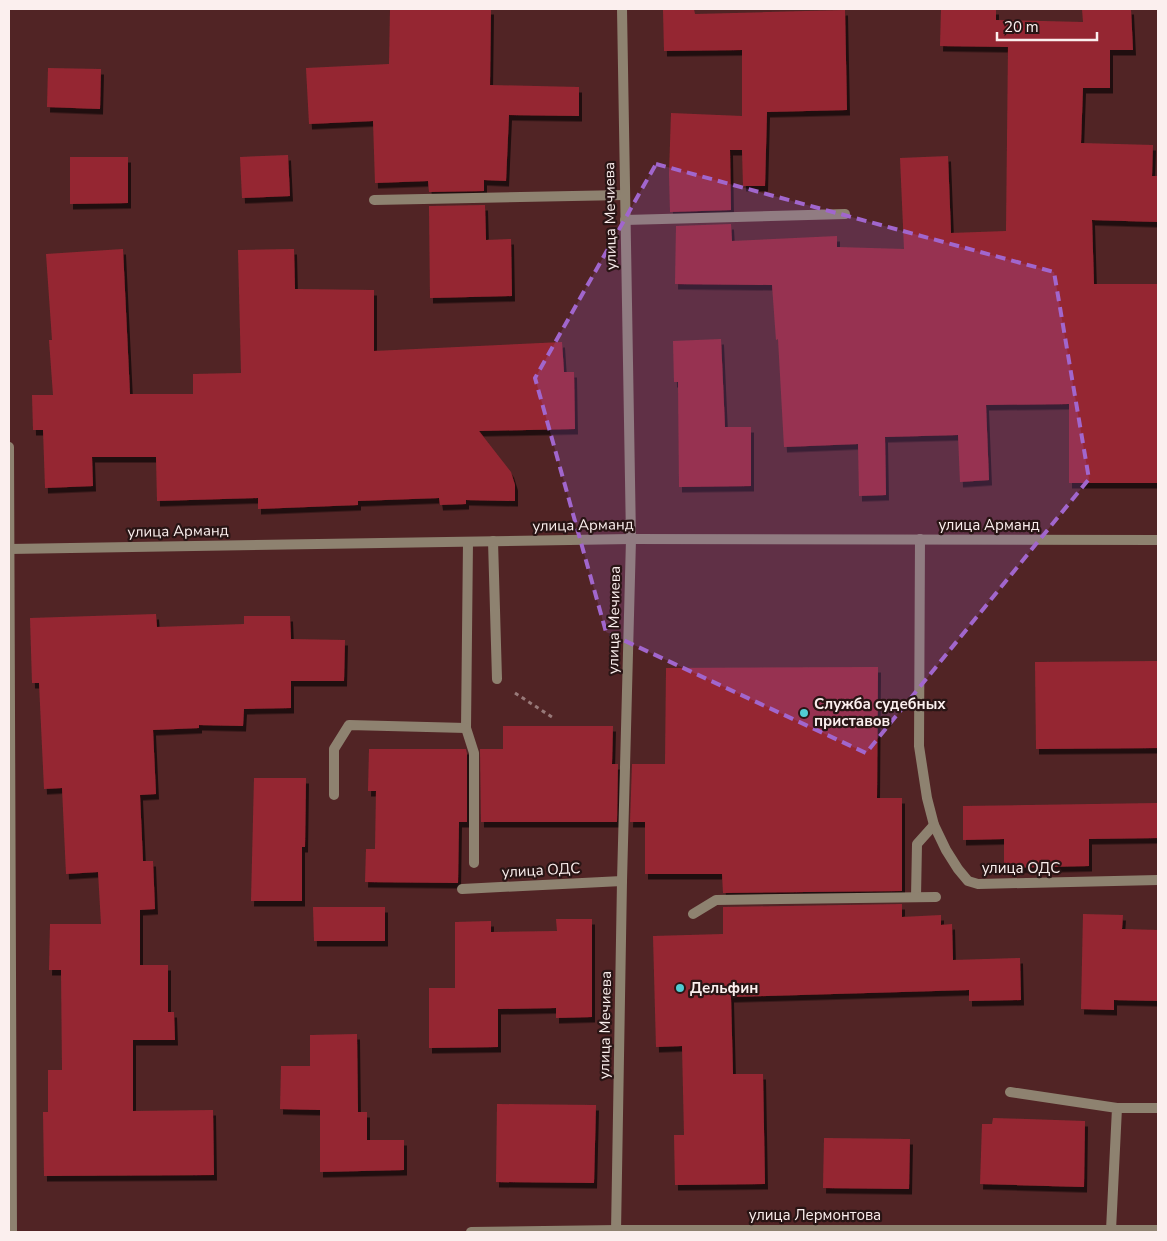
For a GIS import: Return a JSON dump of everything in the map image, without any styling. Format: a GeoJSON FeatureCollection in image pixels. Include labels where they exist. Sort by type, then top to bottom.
{"type":"FeatureCollection","features":[{"type":"Feature","properties":{"kind":"street","name":"улица Мечиева"},"geometry":{"type":"LineString","coordinates":[[616,1231],[622,881],[631,539],[622,9]]}},
{"type":"Feature","properties":{"kind":"street"},"geometry":{"type":"LineString","coordinates":[[374,200],[624,195]]}},
{"type":"Feature","properties":{"kind":"street"},"geometry":{"type":"LineString","coordinates":[[625,220],[845,214]]}},
{"type":"Feature","properties":{"kind":"street"},"geometry":{"type":"LineString","coordinates":[[9,447],[12,1232]]}},
{"type":"Feature","properties":{"kind":"street","name":"улица Арманд"},"geometry":{"type":"LineString","coordinates":[[9,549],[631,539],[1158,540]]}},
{"type":"Feature","properties":{"kind":"street","name":"улица ОДС"},"geometry":{"type":"LineString","coordinates":[[920,539],[919,746],[927,798],[934,825],[958,869],[968,881],[978,884],[1158,880]]}},
{"type":"Feature","properties":{"kind":"street"},"geometry":{"type":"LineString","coordinates":[[493,541],[498,679]]}},
{"type":"Feature","properties":{"kind":"street"},"geometry":{"type":"LineString","coordinates":[[468,542],[466,728],[474,753],[474,862]]}},
{"type":"Feature","properties":{"kind":"street"},"geometry":{"type":"LineString","coordinates":[[334,795],[334,749],[349,725],[466,728]]}},
{"type":"Feature","properties":{"kind":"street"},"geometry":{"type":"LineString","coordinates":[[916,897],[917,844],[934,825]]}},
{"type":"Feature","properties":{"kind":"street","name":"улица ОДС"},"geometry":{"type":"LineString","coordinates":[[462,889],[622,881]]}},
{"type":"Feature","properties":{"kind":"street"},"geometry":{"type":"LineString","coordinates":[[693,914],[716,900],[936,897]]}},
{"type":"Feature","properties":{"kind":"street"},"geometry":{"type":"LineString","coordinates":[[1010,1092],[1116,1108],[1158,1108]]}},
{"type":"Feature","properties":{"kind":"street"},"geometry":{"type":"LineString","coordinates":[[1111,1230],[1116,1108]]}},
{"type":"Feature","properties":{"kind":"street","name":"улица Лермонтова"},"geometry":{"type":"LineString","coordinates":[[471,1232],[1158,1230]]}},
{"type":"Feature","properties":{"kind":"highlighted area"},"geometry":{"type":"Polygon","coordinates":[[[656,164],[1054,272],[1089,479],[866,753],[606,632],[535,378],[656,164]]]}},
{"type":"Feature","properties":{"kind":"building"},"geometry":{"type":"Polygon","coordinates":[[[390,9],[491,9],[490,85],[579,87],[579,116],[509,115],[506,181],[484,180],[484,191],[429,192],[428,181],[375,183],[373,121],[309,124],[306,68],[389,64],[390,9]]]}},
{"type":"Feature","properties":{"kind":"building"},"geometry":{"type":"Polygon","coordinates":[[[694,9],[695,14],[845,10],[847,110],[767,112],[765,186],[743,186],[742,150],[730,150],[731,210],[670,212],[671,113],[742,116],[742,50],[664,51],[663,10],[694,9]]]}},
{"type":"Feature","properties":{"kind":"building"},"geometry":{"type":"Polygon","coordinates":[[[941,9],[996,9],[996,20],[1083,22],[1082,9],[1131,9],[1133,50],[1110,50],[1110,88],[1083,88],[1081,143],[1153,145],[1152,176],[1158,176],[1158,222],[1092,220],[1094,284],[1158,284],[1158,483],[1069,483],[1069,404],[986,405],[989,480],[960,482],[958,435],[885,437],[886,495],[859,496],[858,444],[784,447],[778,339],[776,340],[772,285],[675,284],[676,226],[731,224],[732,241],[837,236],[837,247],[904,249],[900,158],[948,156],[951,233],[1006,231],[1008,47],[940,46],[941,9]]]}},
{"type":"Feature","properties":{"kind":"building"},"geometry":{"type":"Polygon","coordinates":[[[48,68],[101,69],[100,109],[47,107],[48,68]]]}},
{"type":"Feature","properties":{"kind":"building"},"geometry":{"type":"Polygon","coordinates":[[[288,155],[290,196],[242,198],[240,157],[288,155]]]}},
{"type":"Feature","properties":{"kind":"building"},"geometry":{"type":"Polygon","coordinates":[[[70,157],[128,157],[128,203],[70,204],[70,157]]]}},
{"type":"Feature","properties":{"kind":"building"},"geometry":{"type":"Polygon","coordinates":[[[485,205],[486,240],[511,239],[512,296],[430,298],[429,206],[485,205]]]}},
{"type":"Feature","properties":{"kind":"building"},"geometry":{"type":"Polygon","coordinates":[[[123,249],[130,394],[193,394],[193,374],[241,373],[238,250],[294,249],[295,289],[374,290],[374,351],[562,342],[564,372],[574,372],[575,429],[479,431],[511,472],[515,485],[515,501],[466,500],[466,504],[440,505],[439,498],[358,501],[358,505],[258,509],[258,498],[157,501],[156,457],[92,457],[93,486],[45,488],[43,430],[33,430],[32,395],[53,395],[49,340],[52,340],[46,254],[123,249]]]}},
{"type":"Feature","properties":{"kind":"building"},"geometry":{"type":"Polygon","coordinates":[[[721,339],[725,427],[751,427],[751,486],[679,487],[678,382],[674,382],[673,341],[721,339]]]}},
{"type":"Feature","properties":{"kind":"building"},"geometry":{"type":"Polygon","coordinates":[[[156,614],[157,627],[244,624],[244,616],[290,616],[291,639],[345,640],[344,681],[291,681],[291,708],[244,709],[243,726],[199,725],[199,728],[153,730],[156,794],[140,795],[143,861],[153,861],[155,909],[140,910],[140,965],[168,965],[168,1012],[174,1012],[175,1040],[133,1040],[133,1111],[213,1110],[214,1175],[44,1176],[43,1112],[48,1112],[48,1070],[62,1070],[61,970],[49,970],[50,924],[101,924],[98,872],[66,874],[62,788],[44,789],[39,683],[32,683],[30,618],[156,614]]]}},
{"type":"Feature","properties":{"kind":"building"},"geometry":{"type":"Polygon","coordinates":[[[1158,661],[1158,748],[1036,749],[1035,662],[1158,661]]]}},
{"type":"Feature","properties":{"kind":"building"},"geometry":{"type":"Polygon","coordinates":[[[878,667],[877,798],[902,798],[902,891],[723,893],[722,874],[645,874],[645,822],[630,822],[632,764],[665,764],[666,668],[878,667]]]}},
{"type":"Feature","properties":{"kind":"building"},"geometry":{"type":"Polygon","coordinates":[[[503,726],[613,726],[612,764],[618,764],[617,822],[481,822],[480,749],[503,749],[503,726]]]}},
{"type":"Feature","properties":{"kind":"building"},"geometry":{"type":"Polygon","coordinates":[[[369,749],[466,749],[467,822],[459,822],[458,883],[365,882],[366,849],[375,849],[376,791],[368,791],[369,749]]]}},
{"type":"Feature","properties":{"kind":"building"},"geometry":{"type":"Polygon","coordinates":[[[254,778],[306,778],[305,847],[302,847],[302,901],[251,901],[254,778]]]}},
{"type":"Feature","properties":{"kind":"building"},"geometry":{"type":"Polygon","coordinates":[[[1158,803],[1158,838],[1089,839],[1089,866],[1004,868],[1004,839],[963,840],[963,806],[1158,803]]]}},
{"type":"Feature","properties":{"kind":"building"},"geometry":{"type":"Polygon","coordinates":[[[902,904],[902,917],[941,915],[941,925],[952,924],[953,960],[1020,958],[1021,1000],[969,1001],[969,990],[731,997],[733,1074],[763,1074],[765,1184],[675,1185],[674,1135],[684,1135],[682,1046],[656,1047],[653,936],[723,934],[723,907],[902,904]]]}},
{"type":"Feature","properties":{"kind":"building"},"geometry":{"type":"Polygon","coordinates":[[[313,907],[385,907],[385,941],[314,941],[313,907]]]}},
{"type":"Feature","properties":{"kind":"building"},"geometry":{"type":"Polygon","coordinates":[[[1083,914],[1123,915],[1122,929],[1158,930],[1158,1001],[1114,1000],[1114,1010],[1081,1009],[1083,914]]]}},
{"type":"Feature","properties":{"kind":"building"},"geometry":{"type":"Polygon","coordinates":[[[556,919],[592,919],[592,1017],[556,1018],[556,1008],[498,1009],[498,1047],[429,1048],[429,988],[455,988],[455,922],[491,921],[491,932],[557,931],[556,919]]]}},
{"type":"Feature","properties":{"kind":"building"},"geometry":{"type":"Polygon","coordinates":[[[357,1034],[358,1112],[367,1112],[367,1140],[404,1140],[404,1170],[320,1172],[320,1110],[280,1109],[281,1066],[310,1066],[310,1035],[357,1034]]]}},
{"type":"Feature","properties":{"kind":"building"},"geometry":{"type":"Polygon","coordinates":[[[497,1104],[596,1105],[594,1183],[496,1182],[497,1104]]]}},
{"type":"Feature","properties":{"kind":"building"},"geometry":{"type":"Polygon","coordinates":[[[993,1118],[1085,1121],[1084,1187],[980,1184],[982,1124],[992,1124],[993,1118]]]}},
{"type":"Feature","properties":{"kind":"building"},"geometry":{"type":"Polygon","coordinates":[[[824,1138],[910,1139],[909,1189],[823,1188],[824,1138]]]}},
{"type":"Feature","properties":{"kind":"place","name":"Служба судебных приставов"},"geometry":{"type":"Point","coordinates":[804,713]}},
{"type":"Feature","properties":{"kind":"place","name":"Дельфин"},"geometry":{"type":"Point","coordinates":[680,988]}}]}
